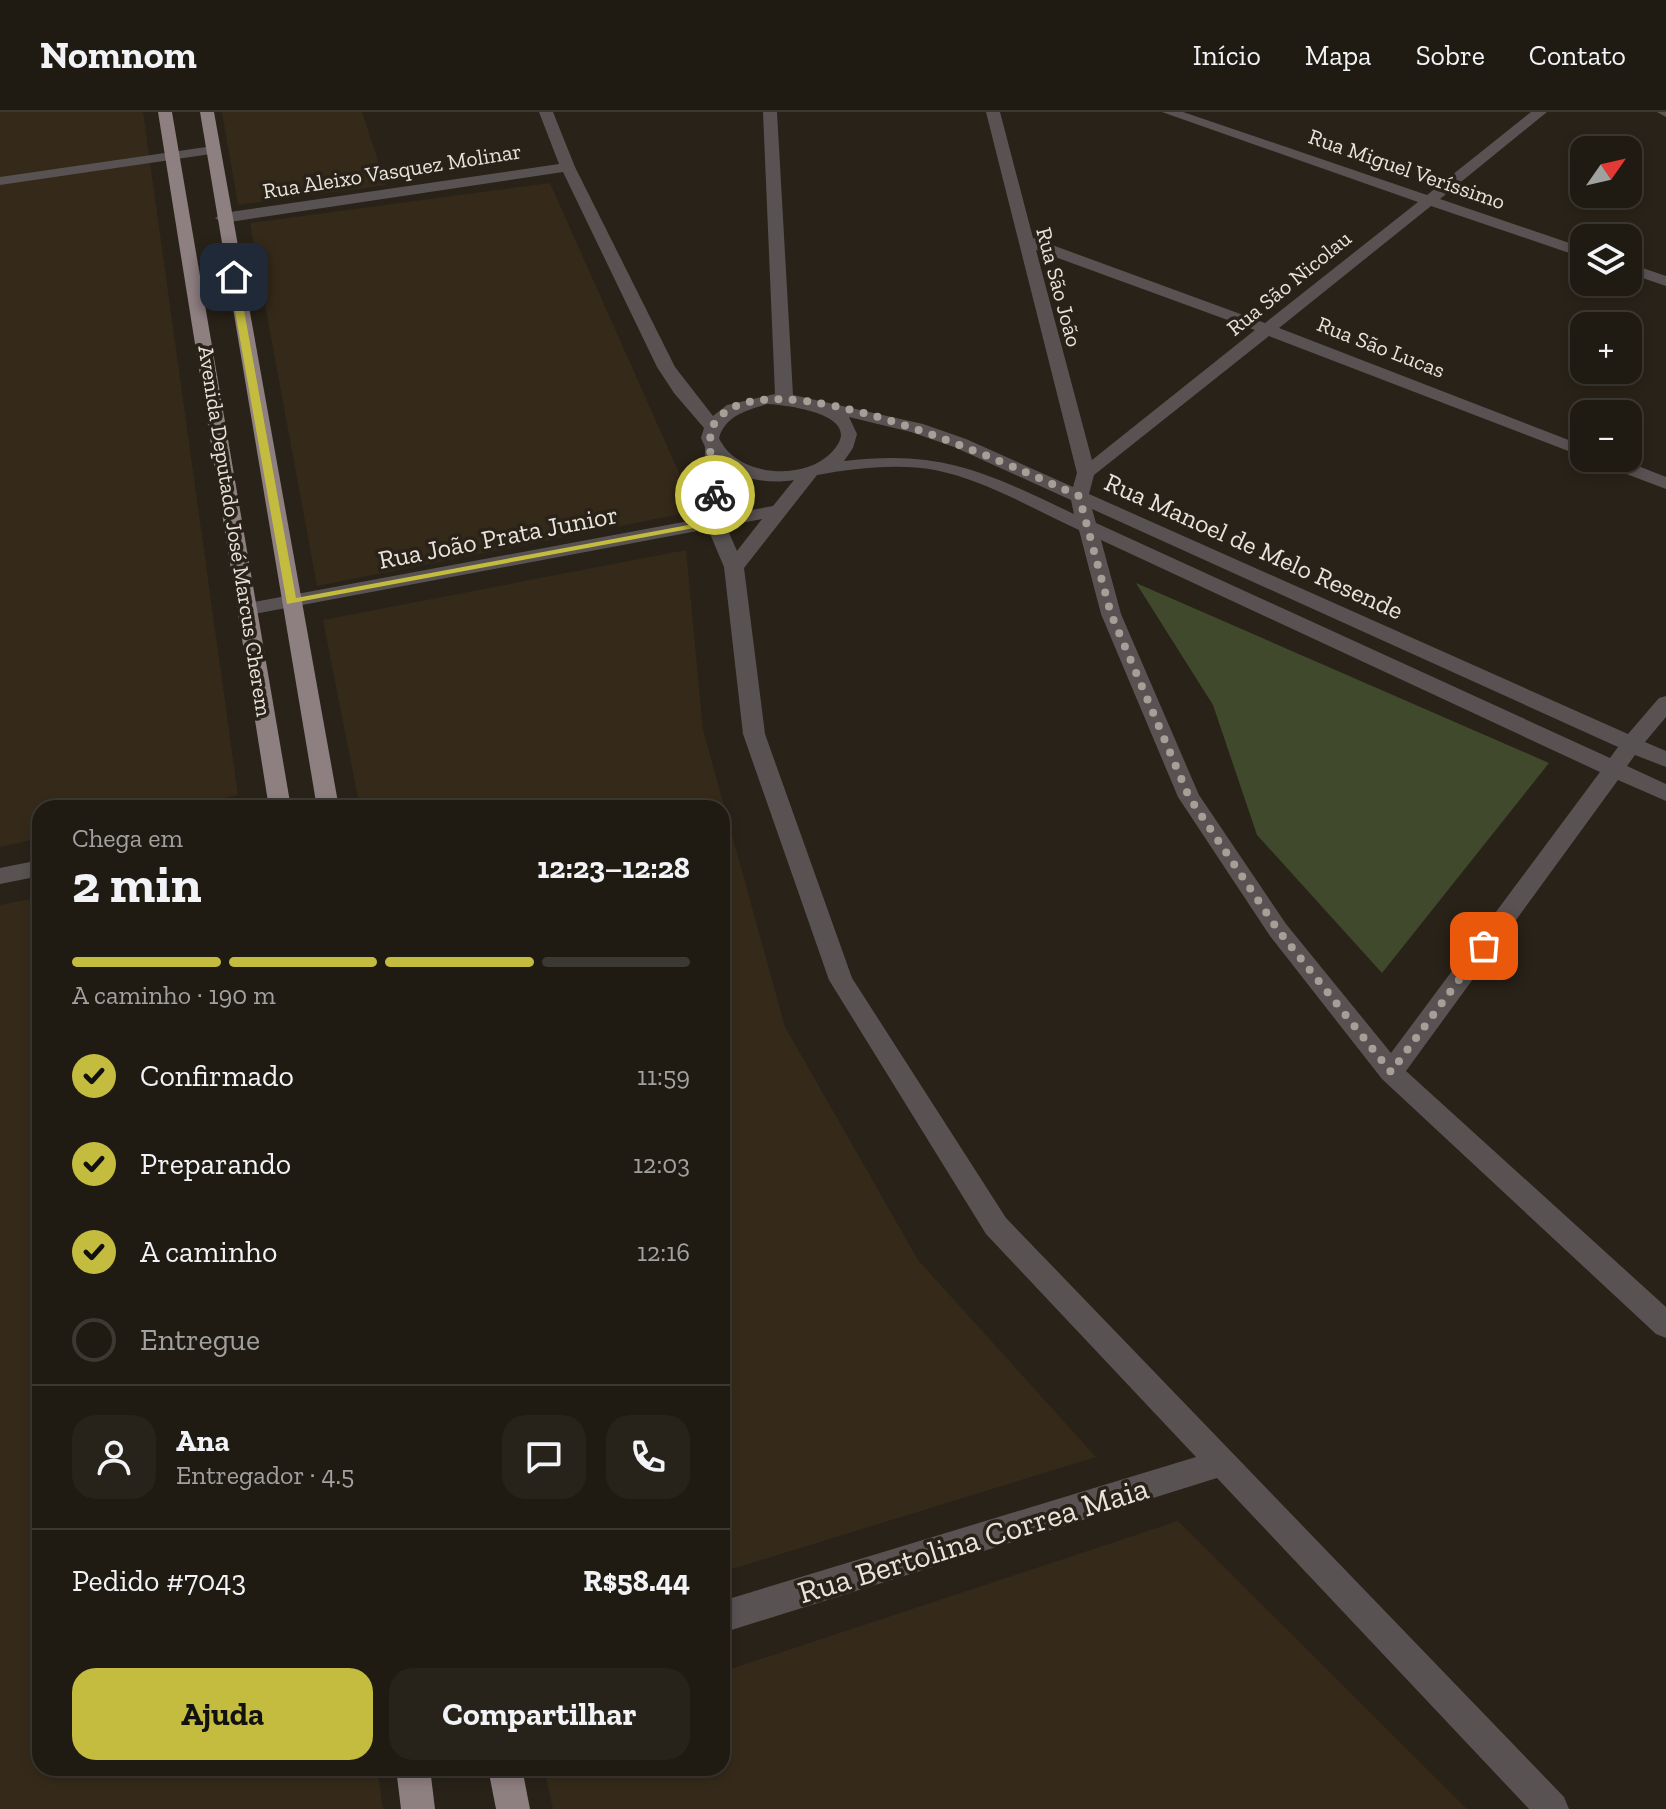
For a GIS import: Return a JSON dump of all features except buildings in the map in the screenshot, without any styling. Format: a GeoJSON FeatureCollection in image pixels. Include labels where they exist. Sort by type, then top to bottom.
{"type":"FeatureCollection","features":[{"type":"Feature","properties":{"kind":"main road","name":"Avenida Deputado José Marcus Cherem"},"geometry":{"type":"LineString","coordinates":[[165,112],[279,800]]}},
{"type":"Feature","properties":{"kind":"main road","name":"Avenida Deputado José Marcus Cherem"},"geometry":{"type":"LineString","coordinates":[[207,112],[327,800]]}},
{"type":"Feature","properties":{"kind":"main road"},"geometry":{"type":"LineString","coordinates":[[414,1776],[418,1809]]}},
{"type":"Feature","properties":{"kind":"main road"},"geometry":{"type":"LineString","coordinates":[[507,1776],[513,1809]]}},
{"type":"Feature","properties":{"kind":"street"},"geometry":{"type":"LineString","coordinates":[[546,112],[568,167],[666,367],[680,389],[712,426]]}},
{"type":"Feature","properties":{"kind":"street"},"geometry":{"type":"LineString","coordinates":[[770,112],[784,398]]}},
{"type":"Feature","properties":{"kind":"street","name":"Rua São João"},"geometry":{"type":"LineString","coordinates":[[993,112],[1086,473]]}},
{"type":"Feature","properties":{"kind":"street","name":"Rua Miguel Veríssimo"},"geometry":{"type":"LineString","coordinates":[[1169,112],[1570,248]]}},
{"type":"Feature","properties":{"kind":"street","name":"Rua São Nicolau"},"geometry":{"type":"LineString","coordinates":[[1086,473],[1540,112]]}},
{"type":"Feature","properties":{"kind":"street"},"geometry":{"type":"LineString","coordinates":[[0,181],[213,150]]}},
{"type":"Feature","properties":{"kind":"street","name":"Rua Aleixo Vasquez Molinar"},"geometry":{"type":"LineString","coordinates":[[223,218],[568,167]]}},
{"type":"Feature","properties":{"kind":"street","name":"Rua São Lucas"},"geometry":{"type":"LineString","coordinates":[[1024,240],[1267,329],[1570,447]]}},
{"type":"Feature","properties":{"kind":"street"},"geometry":{"type":"LineString","coordinates":[[1642,273],[1666,281]]}},
{"type":"Feature","properties":{"kind":"street"},"geometry":{"type":"LineString","coordinates":[[734,567],[816,470],[844,450],[848,438],[846,427],[838,417],[813,403],[784,398],[748,402],[721,415],[712,426],[709,438],[715,523],[734,567],[754,734],[841,980],[996,1226],[1552,1809]]}},
{"type":"Feature","properties":{"kind":"street","name":"Rua Manoel de Melo Resende"},"geometry":{"type":"LineString","coordinates":[[813,403],[917,428],[960,443],[1666,760]]}},
{"type":"Feature","properties":{"kind":"street"},"geometry":{"type":"LineString","coordinates":[[712,450],[722,461],[757,475],[779,476],[816,470]]}},
{"type":"Feature","properties":{"kind":"street","name":"Rua Manoel de Melo Resende"},"geometry":{"type":"LineString","coordinates":[[816,470],[872,463],[933,464],[975,475],[1666,793]]}},
{"type":"Feature","properties":{"kind":"street"},"geometry":{"type":"LineString","coordinates":[[1637,472],[1666,483]]}},
{"type":"Feature","properties":{"kind":"street"},"geometry":{"type":"LineString","coordinates":[[1086,473],[1079,496],[1111,614],[1189,797],[1278,930],[1391,1072],[1666,1325]]}},
{"type":"Feature","properties":{"kind":"street","name":"Rua João Prata Junior"},"geometry":{"type":"LineString","coordinates":[[248,609],[781,510]]}},
{"type":"Feature","properties":{"kind":"street"},"geometry":{"type":"LineString","coordinates":[[1391,1072],[1632,744],[1666,703]]}},
{"type":"Feature","properties":{"kind":"street"},"geometry":{"type":"LineString","coordinates":[[0,876],[32,870]]}},
{"type":"Feature","properties":{"kind":"street","name":"Rua Bertolina Correa Maia"},"geometry":{"type":"LineString","coordinates":[[730,1615],[1224,1462]]}},
{"type":"Feature","properties":{"kind":"shaded area"},"geometry":{"type":"Polygon","coordinates":[[[0,112],[143,112],[238,795],[215,800],[32,800],[32,840],[0,847],[0,112]]]}},
{"type":"Feature","properties":{"kind":"shaded area"},"geometry":{"type":"Polygon","coordinates":[[[222,112],[362,112],[386,185],[238,205],[222,112]]]}},
{"type":"Feature","properties":{"kind":"shaded area"},"geometry":{"type":"Polygon","coordinates":[[[550,183],[696,511],[317,586],[250,223],[550,183]]]}},
{"type":"Feature","properties":{"kind":"shaded area"},"geometry":{"type":"Polygon","coordinates":[[[686,550],[703,730],[722,800],[358,800],[323,620],[686,550]]]}},
{"type":"Feature","properties":{"kind":"shaded area"},"geometry":{"type":"Polygon","coordinates":[[[730,828],[785,1027],[918,1260],[1096,1457],[730,1570],[730,828]]]}},
{"type":"Feature","properties":{"kind":"shaded area"},"geometry":{"type":"Polygon","coordinates":[[[32,899],[32,1776],[378,1776],[383,1809],[0,1809],[0,905],[32,899]]]}},
{"type":"Feature","properties":{"kind":"shaded area"},"geometry":{"type":"Polygon","coordinates":[[[1178,1521],[1467,1809],[553,1809],[546,1776],[730,1776],[730,1669],[1178,1521]]]}},
{"type":"Feature","properties":{"kind":"green space"},"geometry":{"type":"Polygon","coordinates":[[[1136,583],[1549,763],[1382,973],[1257,835],[1213,705],[1136,583]]]}},
{"type":"Feature","properties":{"kind":"way so far"},"geometry":{"type":"LineString","coordinates":[[715,495],[709,438],[712,426],[721,415],[748,402],[784,398],[917,428],[960,443],[1079,496],[1111,614],[1189,797],[1278,930],[1391,1072],[1484,946]]}},
{"type":"Feature","properties":{"kind":"route"},"geometry":{"type":"LineString","coordinates":[[234,277],[291,602],[715,523],[715,495]]}}]}
